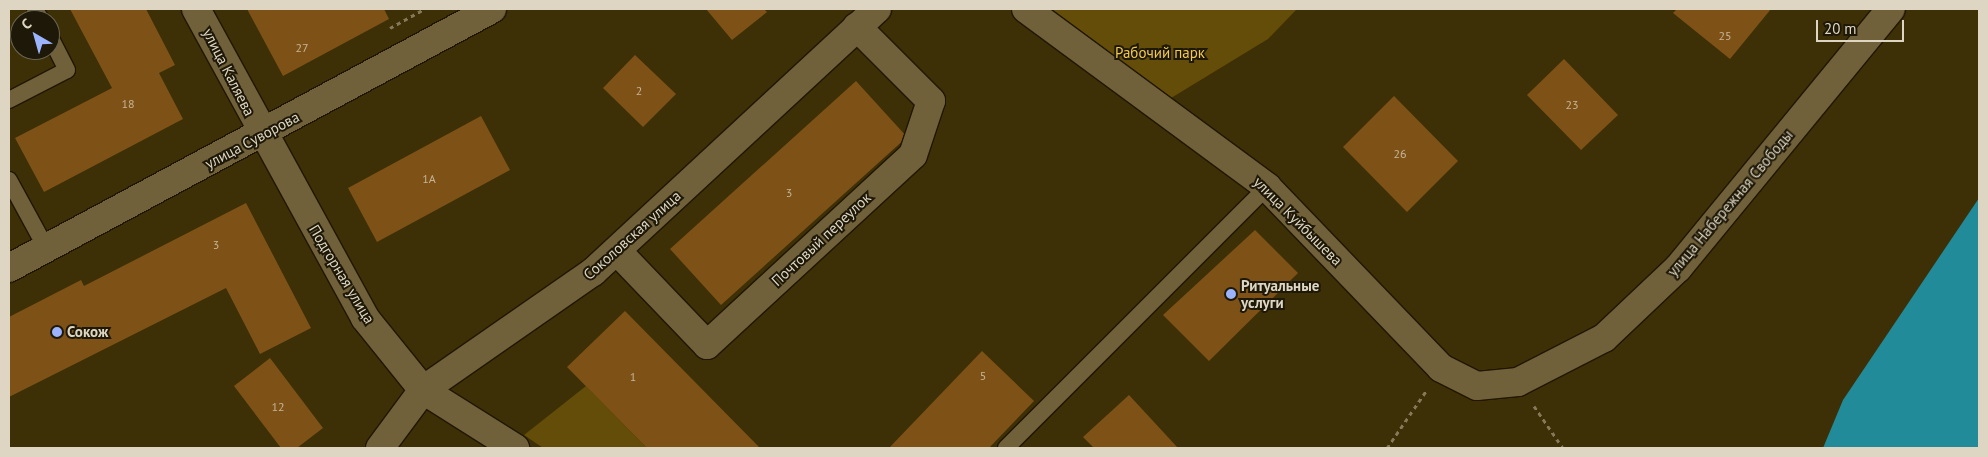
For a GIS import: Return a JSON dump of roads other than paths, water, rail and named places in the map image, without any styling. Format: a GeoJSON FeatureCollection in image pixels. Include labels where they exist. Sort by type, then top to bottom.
{"type":"FeatureCollection","features":[{"type":"Feature","properties":{"kind":"street","name":"улица Каляева"},"geometry":{"type":"LineString","coordinates":[[196,9],[262,136]]}},
{"type":"Feature","properties":{"kind":"street","name":"улица Суворова"},"geometry":{"type":"LineString","coordinates":[[9,268],[262,136],[492,9]]}},
{"type":"Feature","properties":{"kind":"street","name":"улица Куйбышева"},"geometry":{"type":"LineString","coordinates":[[1026,9],[1267,187],[1441,368],[1477,386],[1518,382]]}},
{"type":"Feature","properties":{"kind":"street","name":"улица Набережная Свободы"},"geometry":{"type":"LineString","coordinates":[[1518,382],[1604,338],[1678,268],[1891,9]]}},
{"type":"Feature","properties":{"kind":"street","name":"Соколовская улица"},"geometry":{"type":"LineString","coordinates":[[380,448],[424,390],[593,272],[867,18]]}},
{"type":"Feature","properties":{"kind":"street","name":"Почтовый переулок"},"geometry":{"type":"LineString","coordinates":[[617,251],[707,344],[912,155],[931,101],[867,18]]}},
{"type":"Feature","properties":{"kind":"street","name":"Подгорная улица"},"geometry":{"type":"LineString","coordinates":[[262,136],[365,318],[424,390],[515,448]]}},
{"type":"Feature","properties":{"kind":"lane"},"geometry":{"type":"LineString","coordinates":[[9,100],[66,70],[60,58]]}},
{"type":"Feature","properties":{"kind":"lane"},"geometry":{"type":"LineString","coordinates":[[9,180],[46,248]]}},
{"type":"Feature","properties":{"kind":"lane"},"geometry":{"type":"LineString","coordinates":[[1006,448],[1267,187]]}},
{"type":"Feature","properties":{"kind":"water"},"geometry":{"type":"Polygon","coordinates":[[[1979,198],[1979,448],[1823,448],[1843,400],[1979,198]]]}},
{"type":"Feature","properties":{"kind":"place","name":"Ритуальные услуги"},"geometry":{"type":"Point","coordinates":[1231,294]}},
{"type":"Feature","properties":{"kind":"place","name":"Сокож"},"geometry":{"type":"Point","coordinates":[57,332]}},
{"type":"Feature","properties":{"kind":"park label","name":"Рабочий парк"},"geometry":{"type":"Point","coordinates":[1160,53]}}]}
